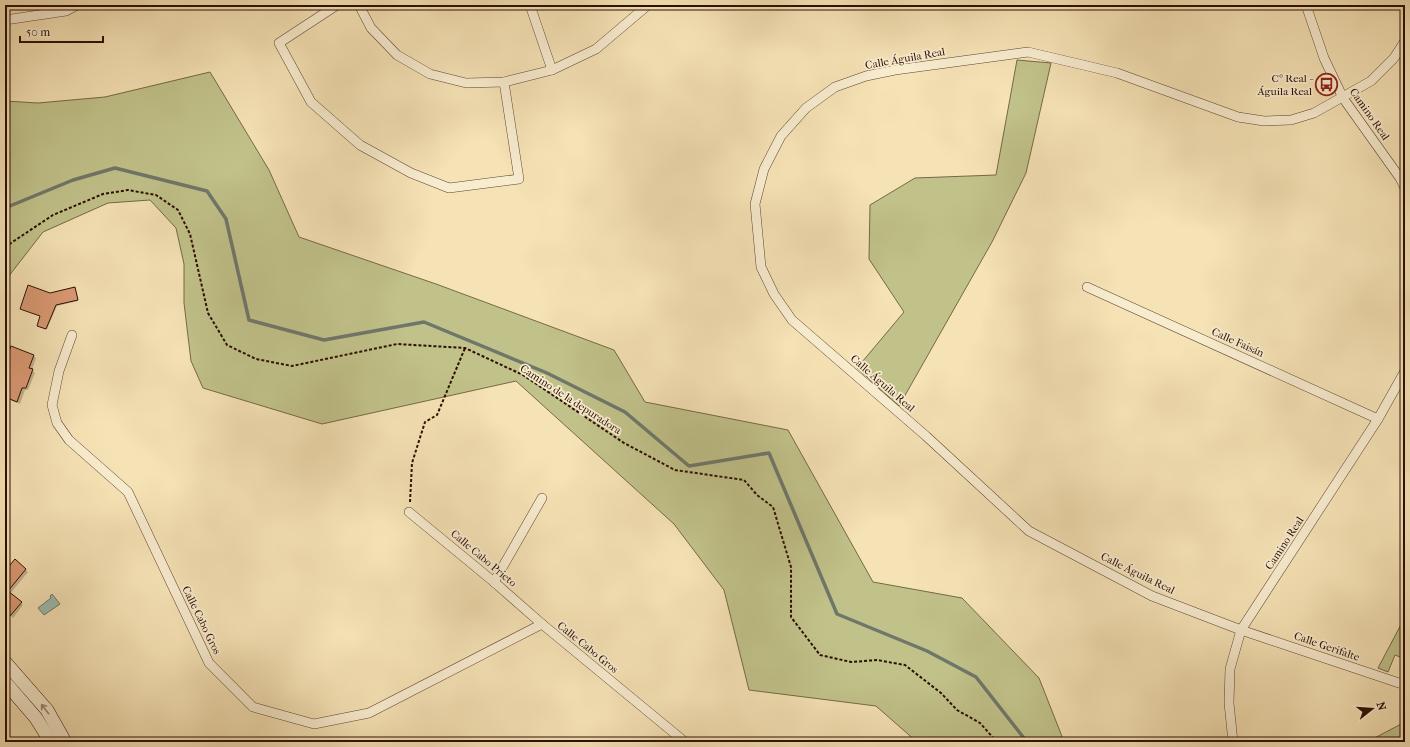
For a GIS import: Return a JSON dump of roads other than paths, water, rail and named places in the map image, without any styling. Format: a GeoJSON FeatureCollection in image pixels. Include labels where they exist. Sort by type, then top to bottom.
{"type":"FeatureCollection","features":[{"type":"Feature","properties":{"kind":"street"},"geometry":{"type":"LineString","coordinates":[[5,20],[66,10],[77,5]]}},
{"type":"Feature","properties":{"kind":"street"},"geometry":{"type":"LineString","coordinates":[[337,5],[279,43],[311,102],[360,146],[411,173],[449,188],[519,178],[504,82]]}},
{"type":"Feature","properties":{"kind":"street"},"geometry":{"type":"LineString","coordinates":[[359,5],[371,28],[397,55],[430,74],[466,83],[504,82],[552,70],[596,49],[648,5]]}},
{"type":"Feature","properties":{"kind":"street"},"geometry":{"type":"LineString","coordinates":[[530,5],[552,70]]}},
{"type":"Feature","properties":{"kind":"street","name":"Camino Real"},"geometry":{"type":"LineString","coordinates":[[1306,5],[1324,58],[1343,98],[1405,188]]}},
{"type":"Feature","properties":{"kind":"street","name":"Calle Águila Real"},"geometry":{"type":"LineString","coordinates":[[1241,630],[1152,596],[1029,531],[926,436],[792,320],[774,294],[760,267],[754,204],[764,169],[781,136],[806,108],[835,87],[866,76],[895,70],[1028,52],[1118,73],[1238,117],[1264,121],[1291,120],[1314,113],[1371,82],[1394,58],[1405,40]]}},
{"type":"Feature","properties":{"kind":"street","name":"Calle Faisán"},"geometry":{"type":"LineString","coordinates":[[1087,287],[1378,419]]}},
{"type":"Feature","properties":{"kind":"street","name":"Calle Cabo Gros"},"geometry":{"type":"LineString","coordinates":[[72,335],[59,371],[52,405],[57,423],[70,440],[128,492],[209,663],[253,707],[314,724],[369,713],[542,624],[685,742]]}},
{"type":"Feature","properties":{"kind":"street","name":"Camino Real"},"geometry":{"type":"LineString","coordinates":[[1233,742],[1229,703],[1230,669],[1241,630],[1378,419],[1405,371]]}},
{"type":"Feature","properties":{"kind":"street"},"geometry":{"type":"LineString","coordinates":[[494,582],[542,498]]}},
{"type":"Feature","properties":{"kind":"street","name":"Calle Cabo Prieto"},"geometry":{"type":"LineString","coordinates":[[409,512],[494,582],[542,624]]}},
{"type":"Feature","properties":{"kind":"street","name":"Calle Gerifalte"},"geometry":{"type":"LineString","coordinates":[[1241,630],[1405,684]]}},
{"type":"Feature","properties":{"kind":"street"},"geometry":{"type":"LineString","coordinates":[[5,662],[47,710],[65,742]]}},
{"type":"Feature","properties":{"kind":"street"},"geometry":{"type":"LineString","coordinates":[[5,682],[36,718],[50,742]]}},
{"type":"Feature","properties":{"kind":"water"},"geometry":{"type":"Polygon","coordinates":[[[52,594],[60,604],[44,615],[38,608],[51,598],[50,596],[52,594]]]}},
{"type":"Feature","properties":{"kind":"waterway"},"geometry":{"type":"LineString","coordinates":[[5,208],[73,180],[115,168],[207,191],[226,219],[249,320],[324,340],[424,322],[547,373],[625,412],[689,466],[769,453],[837,614],[927,651],[976,677],[1027,742]]}},
{"type":"Feature","properties":{"kind":"place","name":"Cº Real - Águila Real"},"geometry":{"type":"Point","coordinates":[1327,84]}}]}
